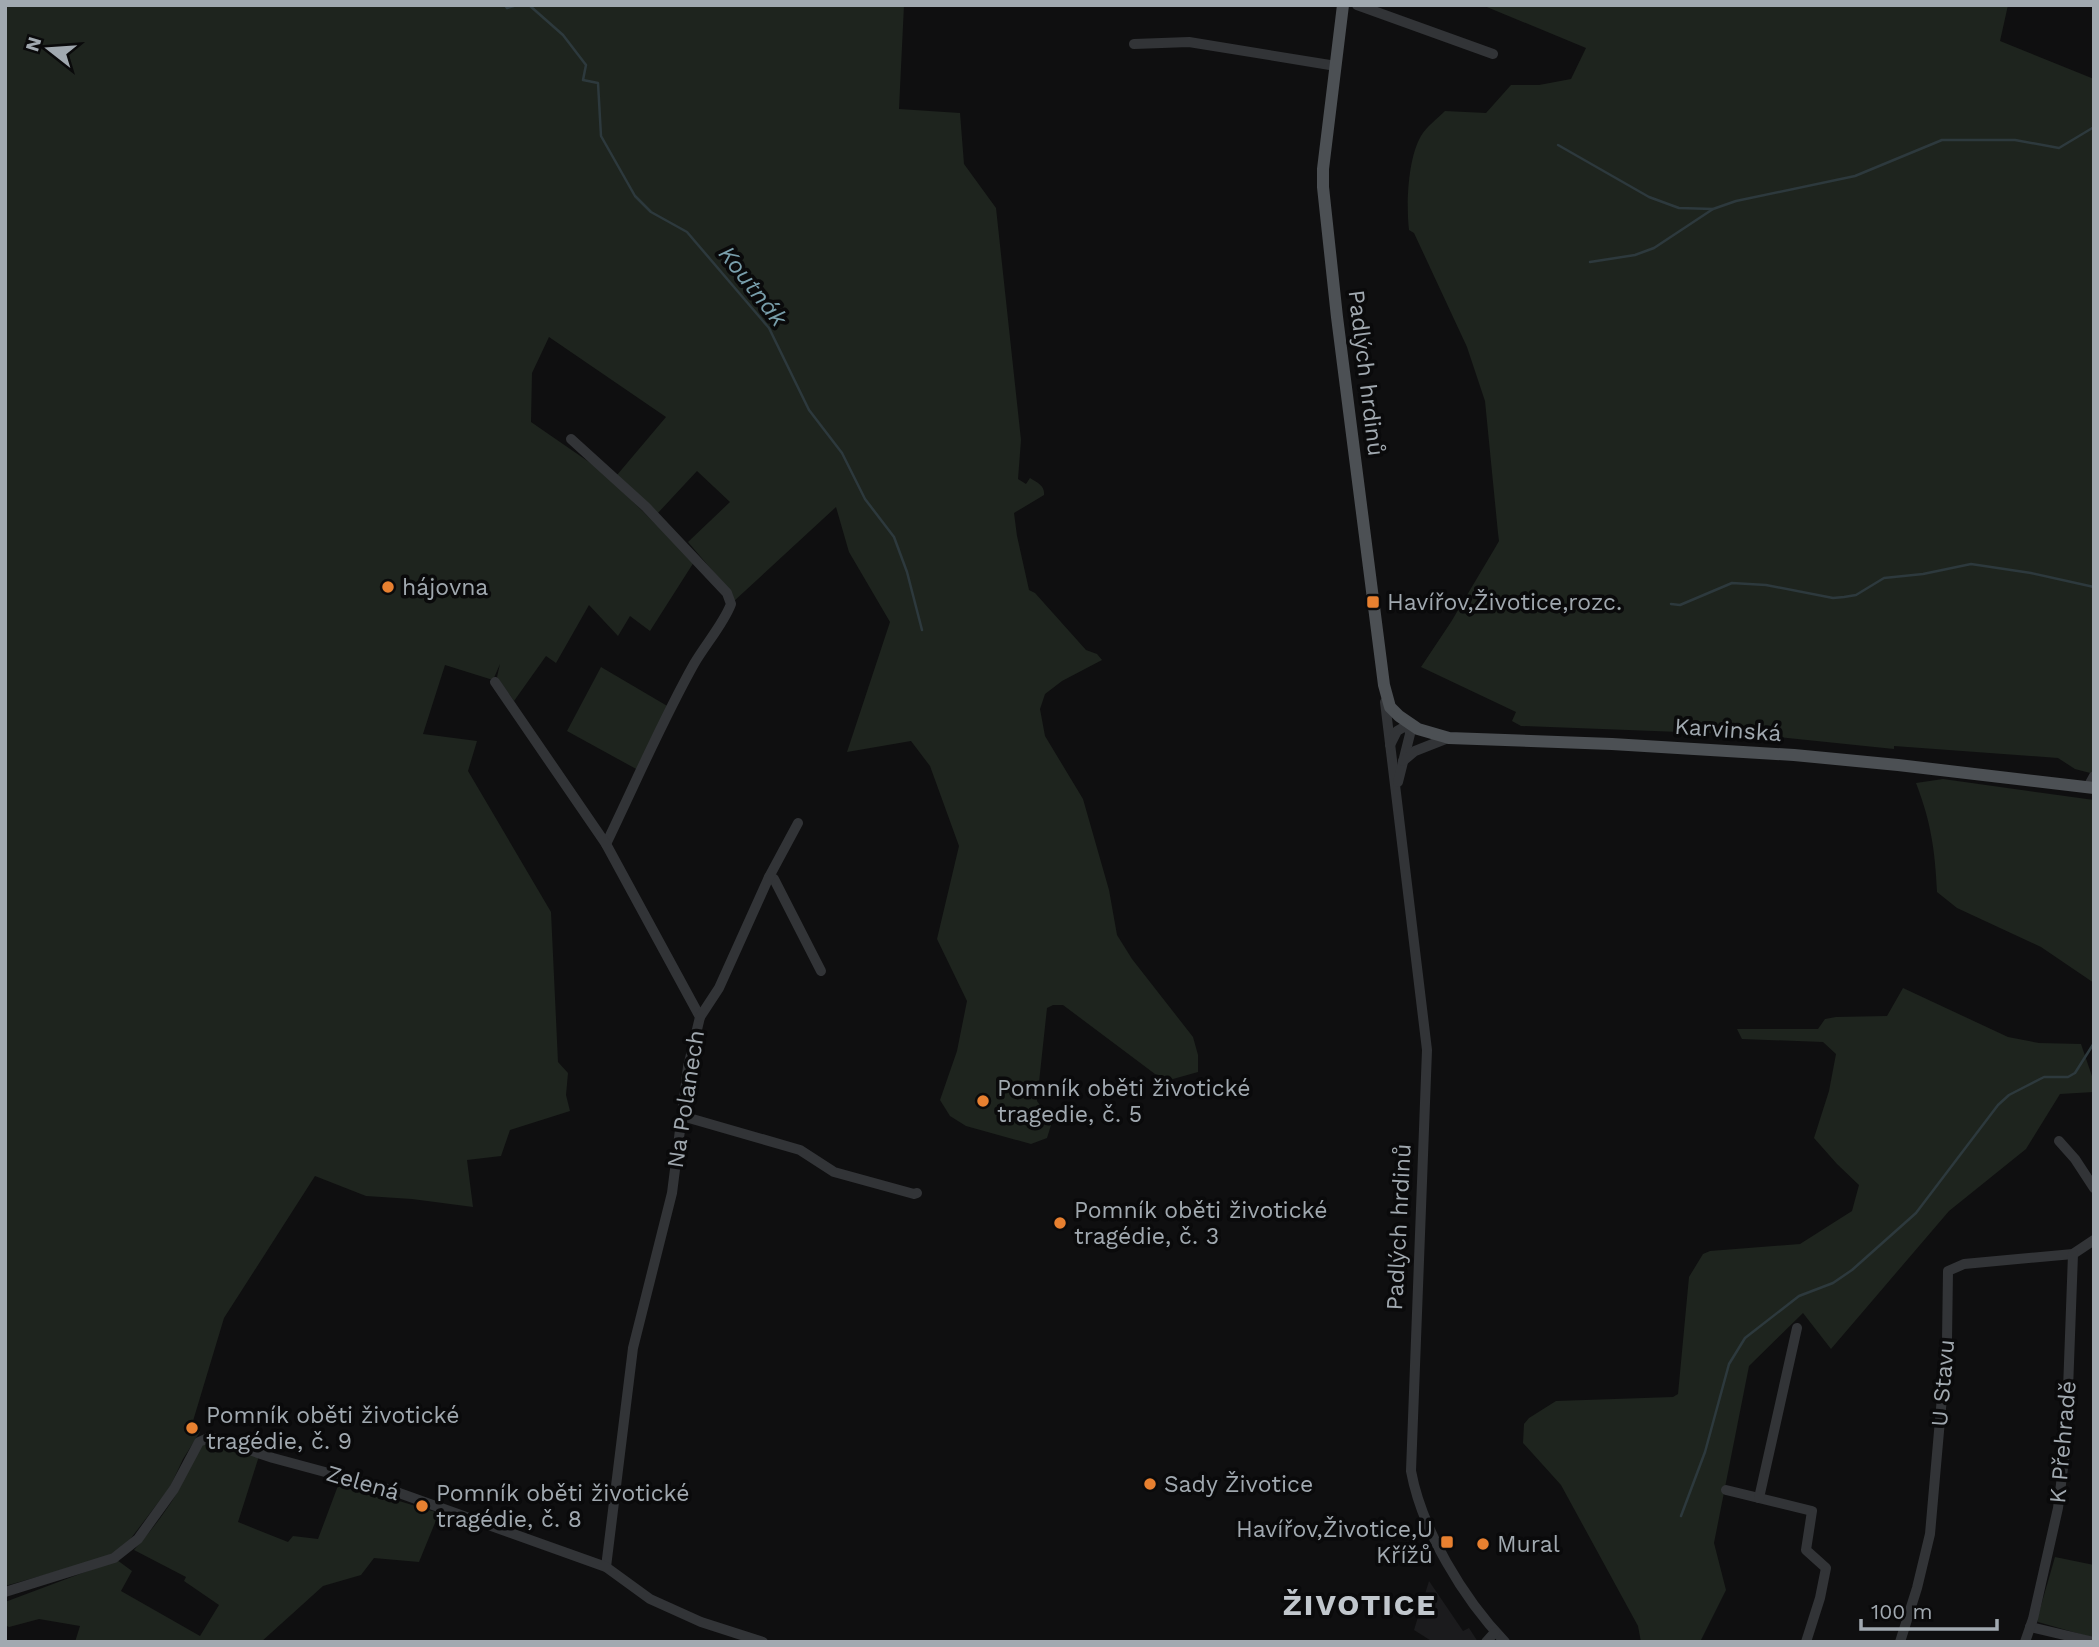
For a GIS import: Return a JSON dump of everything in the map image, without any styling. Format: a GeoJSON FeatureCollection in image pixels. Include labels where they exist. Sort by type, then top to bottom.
{"type":"FeatureCollection","features":[{"type":"Feature","properties":{"kind":"main road","name":"Padlých hrdinů"},"geometry":{"type":"LineString","coordinates":[[1343,5],[1323,187],[1384,685]]}},
{"type":"Feature","properties":{"kind":"main road"},"geometry":{"type":"LineString","coordinates":[[1384,685],[1390,707],[1409,724]]}},
{"type":"Feature","properties":{"kind":"main road","name":"Karvinská"},"geometry":{"type":"LineString","coordinates":[[1409,724],[1449,738],[1781,754],[2092,784]]}},
{"type":"Feature","properties":{"kind":"street"},"geometry":{"type":"LineString","coordinates":[[1357,5],[1493,54]]}},
{"type":"Feature","properties":{"kind":"street"},"geometry":{"type":"LineString","coordinates":[[1134,44],[1189,42],[1336,66]]}},
{"type":"Feature","properties":{"kind":"street"},"geometry":{"type":"LineString","coordinates":[[571,439],[646,507],[727,593],[732,604],[694,665],[606,844]]}},
{"type":"Feature","properties":{"kind":"street","name":"Na Polanech"},"geometry":{"type":"LineString","coordinates":[[495,682],[606,844],[700,1017],[688,1067],[672,1193],[634,1348],[606,1567]]}},
{"type":"Feature","properties":{"kind":"street","name":"Padlých hrdinů"},"geometry":{"type":"LineString","coordinates":[[1384,685],[1427,1050],[1411,1471],[1421,1511],[1434,1539],[1471,1600],[1505,1642]]}},
{"type":"Feature","properties":{"kind":"street"},"geometry":{"type":"LineString","coordinates":[[1390,745],[1397,731],[1409,724]]}},
{"type":"Feature","properties":{"kind":"street","name":"Padlých hrdinů"},"geometry":{"type":"LineString","coordinates":[[1396,789],[1410,734],[1409,724]]}},
{"type":"Feature","properties":{"kind":"street"},"geometry":{"type":"LineString","coordinates":[[1402,761],[1415,751],[1449,738]]}},
{"type":"Feature","properties":{"kind":"street"},"geometry":{"type":"LineString","coordinates":[[700,1017],[719,988],[769,877],[798,823]]}},
{"type":"Feature","properties":{"kind":"street"},"geometry":{"type":"LineString","coordinates":[[769,877],[774,879],[821,971]]}},
{"type":"Feature","properties":{"kind":"street"},"geometry":{"type":"LineString","coordinates":[[682,1116],[800,1150],[834,1172],[917,1193]]}},
{"type":"Feature","properties":{"kind":"street"},"geometry":{"type":"LineString","coordinates":[[2059,1141],[2094,1188]]}},
{"type":"Feature","properties":{"kind":"street","name":"U Stavu"},"geometry":{"type":"LineString","coordinates":[[1900,1642],[1930,1534],[1947,1340],[1948,1271],[1964,1264],[2073,1254],[2094,1240]]}},
{"type":"Feature","properties":{"kind":"street","name":"K Přehradě"},"geometry":{"type":"LineString","coordinates":[[2025,1642],[2058,1508],[2066,1444],[2073,1254]]}},
{"type":"Feature","properties":{"kind":"street"},"geometry":{"type":"LineString","coordinates":[[1759,1498],[1797,1328]]}},
{"type":"Feature","properties":{"kind":"street","name":"Zelená"},"geometry":{"type":"LineString","coordinates":[[5,1592],[114,1558],[138,1539],[174,1489],[194,1449],[204,1438],[210,1437],[273,1458],[388,1489],[606,1567],[650,1599],[701,1622],[763,1642]]}},
{"type":"Feature","properties":{"kind":"street"},"geometry":{"type":"LineString","coordinates":[[1726,1490],[1812,1511],[1806,1550],[1826,1568],[1806,1642]]}},
{"type":"Feature","properties":{"kind":"street"},"geometry":{"type":"LineString","coordinates":[[2030,1627],[2094,1642]]}},
{"type":"Feature","properties":{"kind":"street"},"geometry":{"type":"LineString","coordinates":[[1486,1642],[1495,1632]]}},
{"type":"Feature","properties":{"kind":"shaded area"},"geometry":{"type":"Polygon","coordinates":[[[5,5],[904,5],[899,109],[960,113],[964,164],[996,208],[1021,440],[1018,479],[1026,484],[1030,478],[1040,485],[1044,492],[1044,495],[1014,513],[1029,590],[1035,593],[1086,650],[1097,654],[1102,660],[1062,681],[1045,694],[1040,709],[1045,736],[1083,799],[1109,890],[1117,935],[1132,959],[1193,1037],[1198,1055],[1198,1072],[1173,1079],[1155,1074],[1063,1005],[1053,1005],[1047,1008],[1037,1101],[1052,1122],[1047,1138],[1031,1144],[966,1126],[950,1116],[940,1100],[957,1051],[967,1001],[937,939],[959,846],[930,766],[911,741],[847,752],[890,622],[849,552],[836,507],[733,602],[729,590],[688,542],[730,502],[697,471],[657,514],[617,475],[666,417],[549,337],[532,373],[531,422],[602,471],[694,562],[650,631],[630,616],[618,636],[589,605],[556,663],[546,656],[514,701],[497,677],[500,664],[493,680],[445,665],[423,734],[477,741],[468,771],[551,912],[558,1062],[568,1073],[566,1095],[570,1111],[510,1130],[501,1156],[467,1160],[473,1207],[366,1196],[315,1176],[224,1318],[193,1421],[200,1432],[170,1487],[119,1554],[5,1586],[5,5]]]}},
{"type":"Feature","properties":{"kind":"shaded area"},"geometry":{"type":"Polygon","coordinates":[[[1482,5],[2008,5],[2000,41],[2094,79],[2094,774],[2075,769],[2058,758],[1894,746],[1894,749],[1758,735],[1521,726],[1512,721],[1516,712],[1421,667],[1499,541],[1485,401],[1467,347],[1414,233],[1409,230],[1408,195],[1413,156],[1423,133],[1445,111],[1486,113],[1511,85],[1539,85],[1571,79],[1586,48],[1482,5]]]}},
{"type":"Feature","properties":{"kind":"shaded area"},"geometry":{"type":"Polygon","coordinates":[[[601,667],[669,707],[638,770],[567,731],[601,667]]]}},
{"type":"Feature","properties":{"kind":"shaded area"},"geometry":{"type":"Polygon","coordinates":[[[1943,779],[2094,800],[2094,983],[2041,947],[1957,908],[1937,892],[1931,836],[1916,783],[1943,779]]]}},
{"type":"Feature","properties":{"kind":"shaded area"},"geometry":{"type":"Polygon","coordinates":[[[1903,988],[2008,1037],[2039,1043],[2081,1044],[2094,1082],[2094,1092],[2060,1094],[2026,1149],[1949,1211],[1831,1349],[1803,1313],[1749,1366],[1714,1543],[1726,1590],[1700,1642],[1641,1642],[1638,1626],[1561,1485],[1523,1443],[1524,1424],[1556,1401],[1673,1397],[1678,1394],[1689,1277],[1703,1254],[1710,1251],[1800,1244],[1852,1211],[1859,1185],[1814,1138],[1829,1091],[1836,1054],[1823,1042],[1742,1039],[1737,1029],[1818,1029],[1825,1019],[1887,1016],[1903,988]]]}},
{"type":"Feature","properties":{"kind":"shaded area"},"geometry":{"type":"Polygon","coordinates":[[[209,1441],[259,1456],[238,1522],[288,1542],[293,1536],[318,1539],[339,1483],[439,1513],[419,1562],[374,1558],[361,1575],[323,1586],[261,1642],[75,1642],[80,1626],[39,1619],[9,1627],[5,1625],[5,1602],[117,1560],[132,1571],[121,1591],[200,1636],[219,1605],[184,1581],[186,1577],[134,1550],[173,1499],[197,1450],[209,1441]]]}},
{"type":"Feature","properties":{"kind":"shaded area"},"geometry":{"type":"Polygon","coordinates":[[[2055,1557],[2094,1565],[2094,1638],[2038,1622],[2055,1557]]]}},
{"type":"Feature","properties":{"kind":"shaded area"},"geometry":{"type":"Polygon","coordinates":[[[1429,1581],[1463,1631],[1469,1628],[1478,1642],[1433,1642],[1414,1630],[1429,1581]]]}},
{"type":"Feature","properties":{"kind":"waterway","name":"Koutnák"},"geometry":{"type":"LineString","coordinates":[[505,5],[507,8],[517,5]]}},
{"type":"Feature","properties":{"kind":"waterway","name":"Koutnák"},"geometry":{"type":"LineString","coordinates":[[529,5],[563,35],[586,65],[583,80],[598,83],[601,136],[635,196],[651,212],[687,232],[769,328],[809,410],[842,453],[865,499],[894,537],[907,572],[922,630]]}},
{"type":"Feature","properties":{"kind":"waterway"},"geometry":{"type":"LineString","coordinates":[[1558,145],[1649,197],[1679,208],[1713,209],[1736,201],[1855,176],[1942,140],[2015,140],[2059,148],[2094,127]]}},
{"type":"Feature","properties":{"kind":"waterway"},"geometry":{"type":"LineString","coordinates":[[1590,262],[1635,255],[1654,248],[1713,209]]}},
{"type":"Feature","properties":{"kind":"waterway"},"geometry":{"type":"LineString","coordinates":[[1671,604],[1680,605],[1732,583],[1766,585],[1833,598],[1844,597],[1856,595],[1884,578],[1923,574],[1971,564],[2031,573],[2094,587]]}},
{"type":"Feature","properties":{"kind":"waterway"},"geometry":{"type":"LineString","coordinates":[[1681,1516],[1705,1452],[1729,1364],[1745,1338],[1799,1296],[1833,1283],[1852,1270],[1916,1213],[1998,1105],[2009,1095],[2044,1077],[2068,1077],[2075,1073],[2094,1043]]}},
{"type":"Feature","properties":{"kind":"place","name":"hájovna"},"geometry":{"type":"Point","coordinates":[388,587]}},
{"type":"Feature","properties":{"kind":"place","name":"Havířov,Životice,rozc."},"geometry":{"type":"Point","coordinates":[1373,602]}},
{"type":"Feature","properties":{"kind":"place","name":"Pomník oběti životické tragedie, č. 5"},"geometry":{"type":"Point","coordinates":[983,1101]}},
{"type":"Feature","properties":{"kind":"place","name":"Pomník oběti životické tragédie, č. 3"},"geometry":{"type":"Point","coordinates":[1060,1223]}},
{"type":"Feature","properties":{"kind":"place","name":"Pomník oběti životické tragédie, č. 9"},"geometry":{"type":"Point","coordinates":[192,1428]}},
{"type":"Feature","properties":{"kind":"place","name":"Sady Životice"},"geometry":{"type":"Point","coordinates":[1150,1484]}},
{"type":"Feature","properties":{"kind":"place","name":"Pomník oběti životické tragédie, č. 8"},"geometry":{"type":"Point","coordinates":[422,1506]}},
{"type":"Feature","properties":{"kind":"place","name":"Havířov,Životice,U Křížů"},"geometry":{"type":"Point","coordinates":[1447,1542]}},
{"type":"Feature","properties":{"kind":"place","name":"Mural"},"geometry":{"type":"Point","coordinates":[1483,1544]}},
{"type":"Feature","properties":{"kind":"district","name":"ŽIVOTICE"},"geometry":{"type":"Point","coordinates":[1360,1604]}}]}
